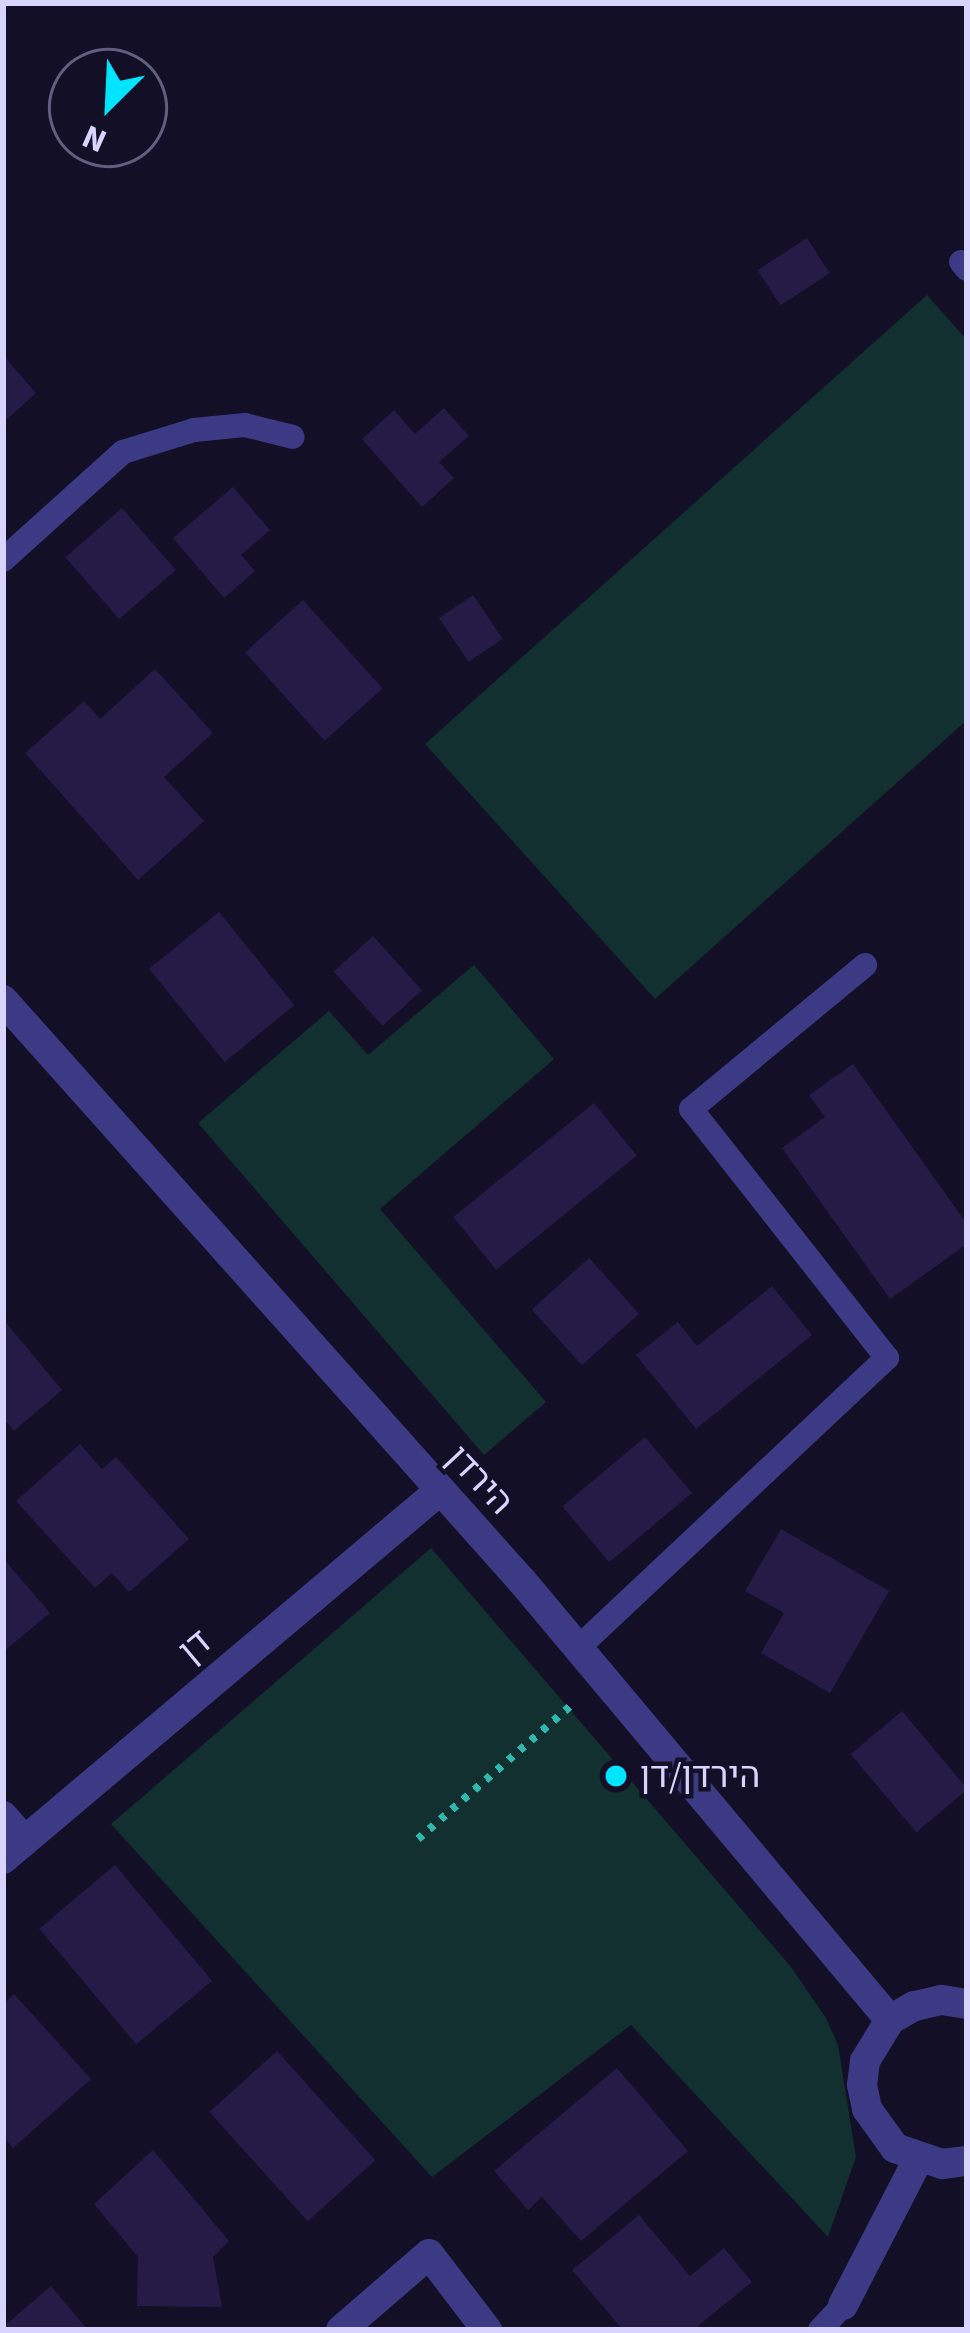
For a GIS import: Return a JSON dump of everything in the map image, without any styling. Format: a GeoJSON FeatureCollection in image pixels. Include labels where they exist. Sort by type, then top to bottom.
{"type":"FeatureCollection","features":[{"type":"Feature","properties":{"kind":"street","name":"הירדן"},"geometry":{"type":"LineString","coordinates":[[3,1000],[578,1648],[890,2020]]}},
{"type":"Feature","properties":{"kind":"street","name":"דן"},"geometry":{"type":"LineString","coordinates":[[14,1850],[438,1492]]}},
{"type":"Feature","properties":{"kind":"street"},"geometry":{"type":"LineString","coordinates":[[3,1816],[14,1850]]}},
{"type":"Feature","properties":{"kind":"street"},"geometry":{"type":"LineString","coordinates":[[967,2004],[941,2000],[914,2006],[890,2020],[865,2061],[867,2109],[896,2148],[918,2160],[967,2161]]}},
{"type":"Feature","properties":{"kind":"street"},"geometry":{"type":"LineString","coordinates":[[843,2305],[918,2160]]}},
{"type":"Feature","properties":{"kind":"street"},"geometry":{"type":"LineString","coordinates":[[341,2330],[429,2254],[488,2330]]}},
{"type":"Feature","properties":{"kind":"lane"},"geometry":{"type":"LineString","coordinates":[[3,560],[123,452],[194,430],[245,425],[293,437]]}},
{"type":"Feature","properties":{"kind":"lane"},"geometry":{"type":"LineString","coordinates":[[578,1648],[887,1358],[691,1109],[865,965]]}},
{"type":"Feature","properties":{"kind":"lane"},"geometry":{"type":"LineString","coordinates":[[820,2330],[843,2305]]}},
{"type":"Feature","properties":{"kind":"path"},"geometry":{"type":"LineString","coordinates":[[418,1839],[603,1678]]}},
{"type":"Feature","properties":{"kind":"green space"},"geometry":{"type":"Polygon","coordinates":[[[927,295],[967,340],[967,720],[655,999],[425,744],[927,295]]]}},
{"type":"Feature","properties":{"kind":"green space"},"geometry":{"type":"Polygon","coordinates":[[[474,965],[554,1059],[380,1209],[546,1402],[484,1455],[198,1123],[329,1011],[368,1055],[474,965]]]}},
{"type":"Feature","properties":{"kind":"green space"},"geometry":{"type":"Polygon","coordinates":[[[431,1548],[791,1967],[826,2018],[838,2045],[856,2157],[828,2237],[631,2025],[432,2177],[111,1824],[431,1548]]]}},
{"type":"Feature","properties":{"kind":"building"},"geometry":{"type":"Polygon","coordinates":[[[807,238],[830,273],[780,305],[758,270],[807,238]]]}},
{"type":"Feature","properties":{"kind":"building"},"geometry":{"type":"Polygon","coordinates":[[[3,355],[36,393],[3,423],[3,355]]]}},
{"type":"Feature","properties":{"kind":"building"},"geometry":{"type":"Polygon","coordinates":[[[444,408],[469,436],[439,462],[454,478],[422,507],[362,439],[394,410],[415,434],[444,408]]]}},
{"type":"Feature","properties":{"kind":"building"},"geometry":{"type":"Polygon","coordinates":[[[233,487],[270,530],[241,555],[255,571],[224,598],[173,538],[233,487]]]}},
{"type":"Feature","properties":{"kind":"building"},"geometry":{"type":"Polygon","coordinates":[[[122,508],[176,570],[119,619],[65,557],[122,508]]]}},
{"type":"Feature","properties":{"kind":"building"},"geometry":{"type":"Polygon","coordinates":[[[473,595],[503,639],[469,662],[439,618],[473,595]]]}},
{"type":"Feature","properties":{"kind":"building"},"geometry":{"type":"Polygon","coordinates":[[[303,600],[383,688],[325,741],[245,652],[303,600]]]}},
{"type":"Feature","properties":{"kind":"building"},"geometry":{"type":"Polygon","coordinates":[[[155,669],[213,733],[164,777],[204,821],[138,880],[25,753],[84,701],[100,719],[155,669]]]}},
{"type":"Feature","properties":{"kind":"building"},"geometry":{"type":"Polygon","coordinates":[[[219,912],[295,1005],[225,1062],[149,969],[219,912]]]}},
{"type":"Feature","properties":{"kind":"building"},"geometry":{"type":"Polygon","coordinates":[[[373,936],[422,990],[382,1026],[334,971],[373,936]]]}},
{"type":"Feature","properties":{"kind":"building"},"geometry":{"type":"Polygon","coordinates":[[[853,1064],[967,1224],[967,1244],[890,1299],[782,1148],[825,1117],[809,1095],[853,1064]]]}},
{"type":"Feature","properties":{"kind":"building"},"geometry":{"type":"Polygon","coordinates":[[[594,1103],[637,1156],[496,1270],[453,1217],[594,1103]]]}},
{"type":"Feature","properties":{"kind":"building"},"geometry":{"type":"Polygon","coordinates":[[[589,1258],[639,1314],[582,1365],[532,1310],[589,1258]]]}},
{"type":"Feature","properties":{"kind":"building"},"geometry":{"type":"Polygon","coordinates":[[[772,1286],[812,1335],[696,1429],[636,1355],[678,1322],[697,1346],[772,1286]]]}},
{"type":"Feature","properties":{"kind":"building"},"geometry":{"type":"Polygon","coordinates":[[[3,1319],[62,1390],[14,1431],[3,1418],[3,1319]]]}},
{"type":"Feature","properties":{"kind":"building"},"geometry":{"type":"Polygon","coordinates":[[[645,1437],[692,1493],[609,1562],[562,1506],[645,1437]]]}},
{"type":"Feature","properties":{"kind":"building"},"geometry":{"type":"Polygon","coordinates":[[[80,1444],[102,1469],[116,1457],[189,1539],[129,1592],[112,1573],[95,1588],[16,1501],[80,1444]]]}},
{"type":"Feature","properties":{"kind":"building"},"geometry":{"type":"Polygon","coordinates":[[[781,1529],[889,1591],[830,1693],[761,1653],[784,1613],[745,1591],[781,1529]]]}},
{"type":"Feature","properties":{"kind":"building"},"geometry":{"type":"Polygon","coordinates":[[[3,1558],[50,1613],[3,1652],[3,1558]]]}},
{"type":"Feature","properties":{"kind":"building"},"geometry":{"type":"Polygon","coordinates":[[[902,1711],[967,1788],[916,1832],[851,1754],[902,1711]]]}},
{"type":"Feature","properties":{"kind":"building"},"geometry":{"type":"Polygon","coordinates":[[[115,1865],[212,1981],[136,2044],[39,1929],[115,1865]]]}},
{"type":"Feature","properties":{"kind":"building"},"geometry":{"type":"Polygon","coordinates":[[[14,1994],[91,2079],[13,2148],[3,2137],[3,2004],[14,1994]]]}},
{"type":"Feature","properties":{"kind":"building"},"geometry":{"type":"Polygon","coordinates":[[[277,2051],[375,2160],[308,2221],[209,2112],[277,2051]]]}},
{"type":"Feature","properties":{"kind":"building"},"geometry":{"type":"Polygon","coordinates":[[[617,2068],[688,2151],[581,2241],[542,2197],[528,2210],[494,2171],[617,2068]]]}},
{"type":"Feature","properties":{"kind":"building"},"geometry":{"type":"Polygon","coordinates":[[[153,2150],[229,2241],[213,2257],[222,2307],[137,2306],[138,2257],[94,2204],[153,2150]]]}},
{"type":"Feature","properties":{"kind":"building"},"geometry":{"type":"Polygon","coordinates":[[[639,2215],[690,2276],[724,2248],[752,2282],[693,2330],[623,2330],[572,2270],[639,2215]]]}},
{"type":"Feature","properties":{"kind":"building"},"geometry":{"type":"Polygon","coordinates":[[[51,2286],[88,2330],[3,2330],[3,2327],[51,2286]]]}},
{"type":"Feature","properties":{"kind":"place","name":"הירדן/דן"},"geometry":{"type":"Point","coordinates":[616,1776]}}]}
